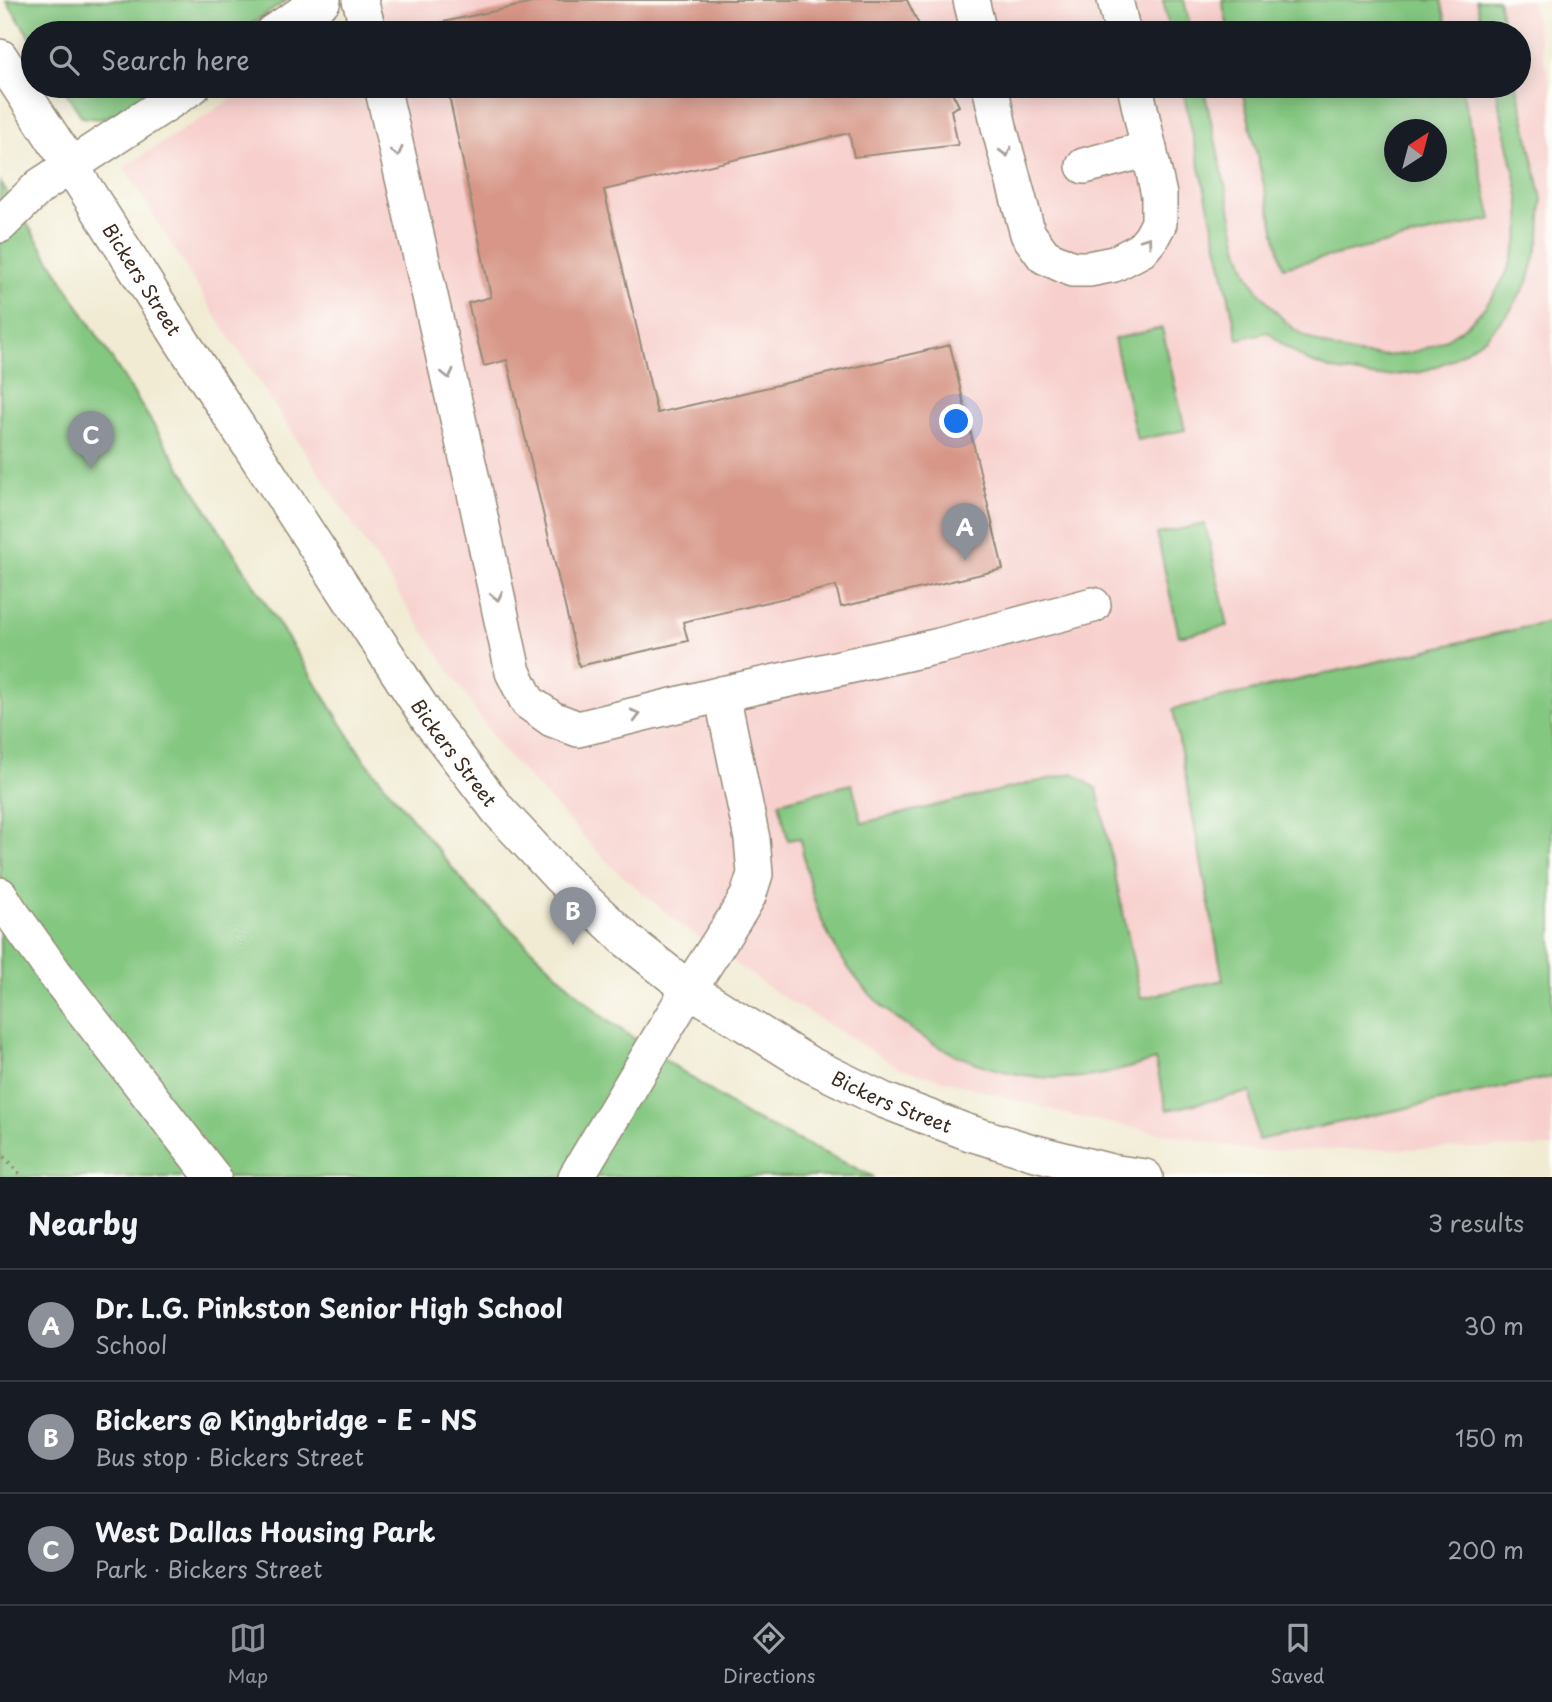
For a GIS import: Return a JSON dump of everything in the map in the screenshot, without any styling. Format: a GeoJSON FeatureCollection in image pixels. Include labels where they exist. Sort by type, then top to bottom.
{"type":"FeatureCollection","features":[{"type":"Feature","properties":{"kind":"street"},"geometry":{"type":"LineString","coordinates":[[291,21],[323,0]]}},
{"type":"Feature","properties":{"kind":"street"},"geometry":{"type":"LineString","coordinates":[[360,0],[366,21]]}},
{"type":"Feature","properties":{"kind":"street"},"geometry":{"type":"LineString","coordinates":[[971,0],[976,21]]}},
{"type":"Feature","properties":{"kind":"street"},"geometry":{"type":"LineString","coordinates":[[1115,0],[1120,21]]}},
{"type":"Feature","properties":{"kind":"street","name":"Bickers Street"},"geometry":{"type":"LineString","coordinates":[[0,57],[21,89]]}},
{"type":"Feature","properties":{"kind":"street","name":"Bickers Street"},"geometry":{"type":"LineString","coordinates":[[27,98],[190,355],[430,720],[498,810],[560,877],[628,942],[689,989],[809,1064],[883,1100],[967,1132],[1111,1172],[1145,1177]]}},
{"type":"Feature","properties":{"kind":"street"},"geometry":{"type":"LineString","coordinates":[[0,225],[40,186],[175,98]]}},
{"type":"Feature","properties":{"kind":"street"},"geometry":{"type":"LineString","coordinates":[[385,98],[513,672],[528,702],[552,719],[578,729],[939,646],[1093,605]]}},
{"type":"Feature","properties":{"kind":"street"},"geometry":{"type":"LineString","coordinates":[[993,98],[1028,234],[1044,256],[1072,269],[1089,270],[1114,264],[1141,250],[1159,223],[1159,195],[1138,98]]}},
{"type":"Feature","properties":{"kind":"street"},"geometry":{"type":"LineString","coordinates":[[1084,166],[1149,149]]}},
{"type":"Feature","properties":{"kind":"street"},"geometry":{"type":"LineString","coordinates":[[576,1177],[689,989],[740,910],[755,874],[752,839],[722,694]]}},
{"type":"Feature","properties":{"kind":"street"},"geometry":{"type":"LineString","coordinates":[[0,895],[55,974],[213,1177]]}},
{"type":"Feature","properties":{"kind":"path"},"geometry":{"type":"LineString","coordinates":[[0,1151],[22,1177]]}},
{"type":"Feature","properties":{"kind":"shaded area"},"geometry":{"type":"Polygon","coordinates":[[[387,0],[1531,0],[1552,94],[1552,1147],[1257,1151],[1077,1117],[900,1068],[775,992],[682,926],[609,864],[499,746],[213,312],[124,167],[233,98],[1531,98],[1531,21],[354,21],[387,0]]]}},
{"type":"Feature","properties":{"kind":"green space"},"geometry":{"type":"Polygon","coordinates":[[[6,0],[288,0],[256,21],[21,21],[21,23],[6,0]]]}},
{"type":"Feature","properties":{"kind":"green space"},"geometry":{"type":"Polygon","coordinates":[[[1163,0],[1184,0],[1189,21],[1167,21],[1163,0]]]}},
{"type":"Feature","properties":{"kind":"green space"},"geometry":{"type":"Polygon","coordinates":[[[1222,0],[1441,0],[1446,21],[1226,21],[1222,0]]]}},
{"type":"Feature","properties":{"kind":"green space"},"geometry":{"type":"Polygon","coordinates":[[[1476,0],[1498,0],[1502,21],[1481,21],[1476,0]]]}},
{"type":"Feature","properties":{"kind":"green space"},"geometry":{"type":"Polygon","coordinates":[[[70,98],[139,98],[114,114],[99,119],[82,117],[70,98]]]}},
{"type":"Feature","properties":{"kind":"green space"},"geometry":{"type":"Polygon","coordinates":[[[1185,98],[1206,98],[1238,246],[1246,269],[1270,305],[1283,320],[1303,335],[1336,349],[1367,355],[1396,355],[1423,349],[1448,338],[1471,321],[1490,301],[1505,276],[1519,235],[1520,211],[1498,98],[1520,98],[1542,199],[1540,239],[1528,282],[1510,311],[1485,338],[1451,360],[1422,372],[1378,377],[1333,370],[1308,361],[1268,332],[1238,339],[1185,98]]]}},
{"type":"Feature","properties":{"kind":"green space"},"geometry":{"type":"Polygon","coordinates":[[[1244,98],[1464,98],[1492,219],[1283,267],[1244,98]]]}},
{"type":"Feature","properties":{"kind":"green space"},"geometry":{"type":"Polygon","coordinates":[[[0,181],[363,758],[471,891],[600,1015],[746,1115],[874,1177],[0,1177],[0,181]]]}},
{"type":"Feature","properties":{"kind":"green space"},"geometry":{"type":"Polygon","coordinates":[[[1162,328],[1185,430],[1137,440],[1114,339],[1162,328]]]}},
{"type":"Feature","properties":{"kind":"green space"},"geometry":{"type":"Polygon","coordinates":[[[1205,524],[1228,626],[1179,636],[1157,534],[1205,524]]]}},
{"type":"Feature","properties":{"kind":"green space"},"geometry":{"type":"Polygon","coordinates":[[[1552,621],[1552,1077],[1258,1140],[1250,1092],[1167,1110],[1155,1060],[1101,1075],[1052,1078],[1012,1073],[973,1062],[937,1045],[903,1023],[872,997],[847,965],[821,919],[807,874],[800,838],[788,840],[779,802],[852,784],[862,823],[1073,773],[1097,789],[1141,998],[1223,980],[1173,709],[1552,621]]]}},
{"type":"Feature","properties":{"kind":"building"},"geometry":{"type":"Polygon","coordinates":[[[546,0],[907,0],[917,21],[448,21],[546,0]]]}},
{"type":"Feature","properties":{"kind":"building"},"geometry":{"type":"Polygon","coordinates":[[[450,98],[955,98],[959,106],[951,110],[958,145],[854,157],[849,133],[604,190],[657,413],[950,345],[1003,569],[841,607],[836,586],[683,622],[688,641],[579,666],[507,360],[484,366],[468,303],[491,297],[450,98]]]}},
{"type":"Feature","properties":{"kind":"place","name":"West Dallas Housing Park"},"geometry":{"type":"Point","coordinates":[91,469]}},
{"type":"Feature","properties":{"kind":"place","name":"Dr. L.G. Pinkston Senior High School"},"geometry":{"type":"Point","coordinates":[965,561]}},
{"type":"Feature","properties":{"kind":"place","name":"Bickers @ Kingbridge - E - NS"},"geometry":{"type":"Point","coordinates":[573,945]}}]}
